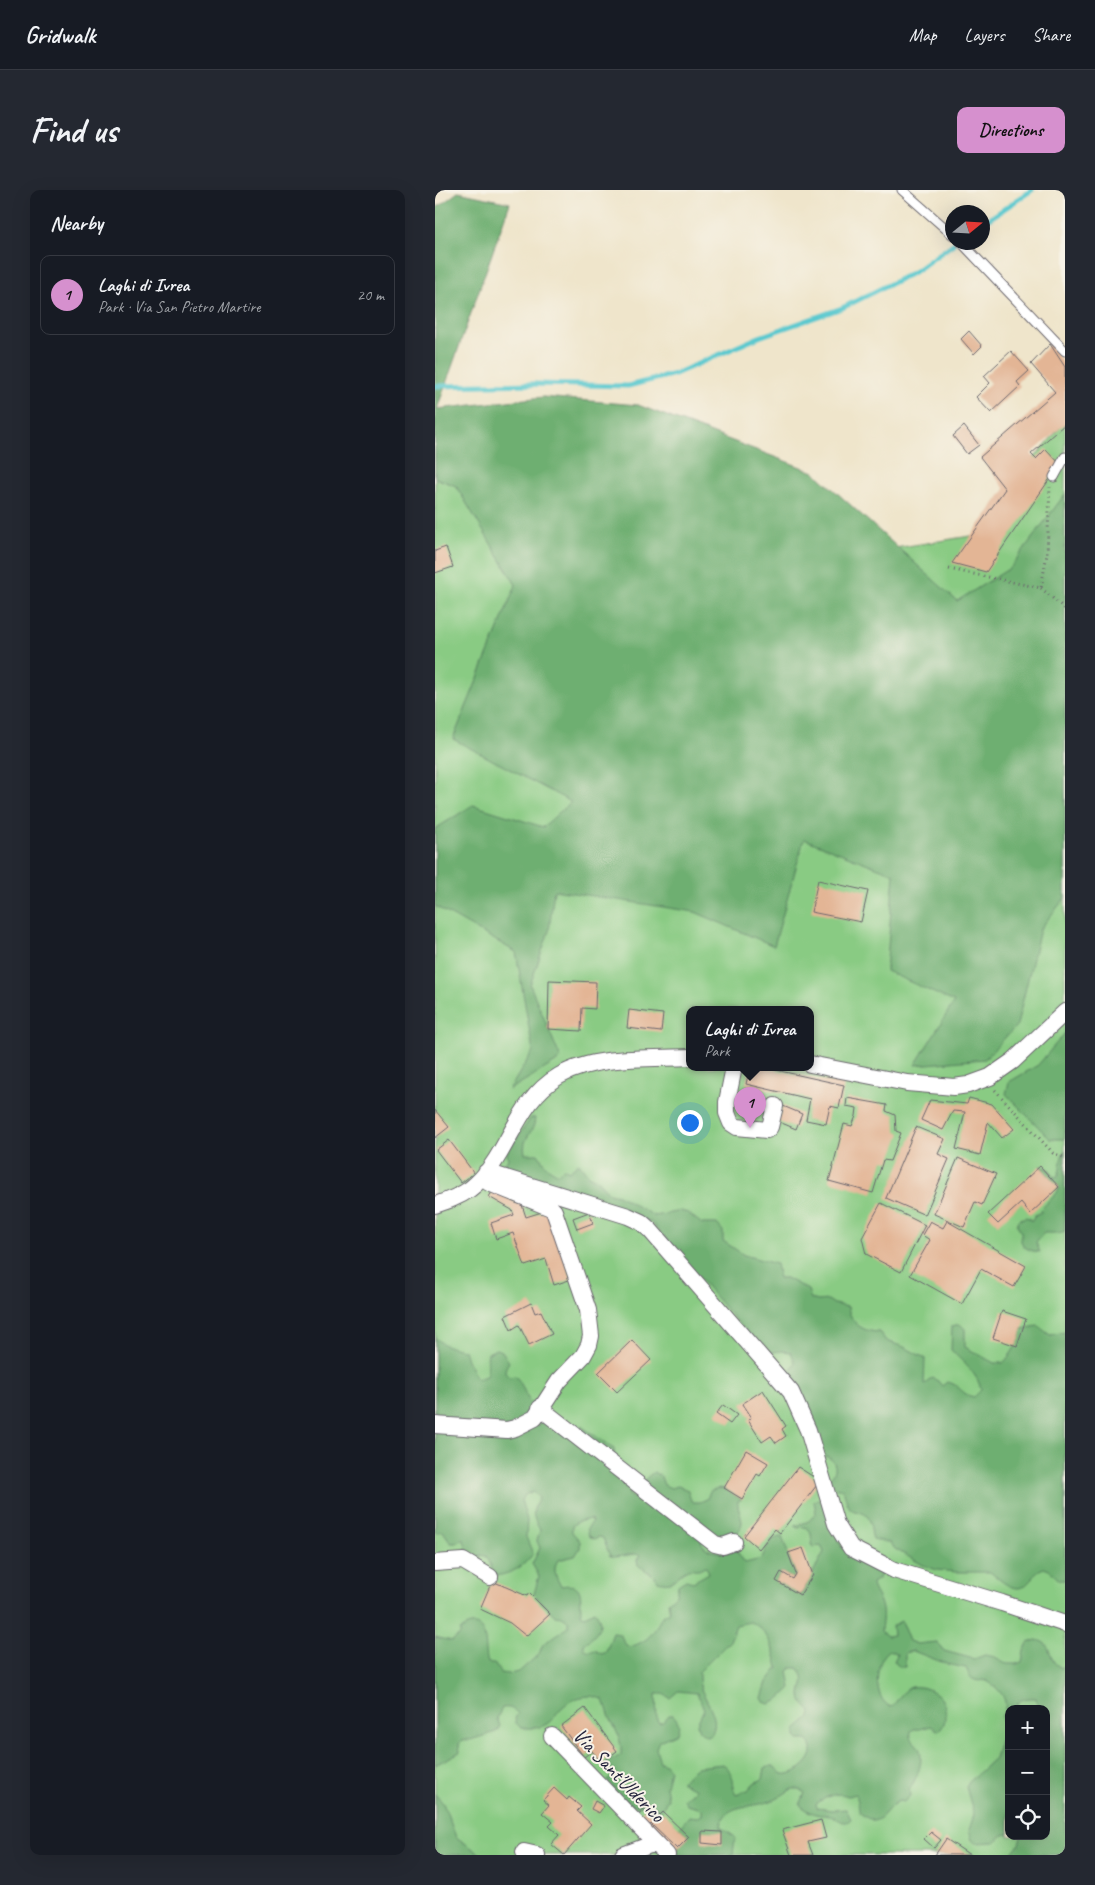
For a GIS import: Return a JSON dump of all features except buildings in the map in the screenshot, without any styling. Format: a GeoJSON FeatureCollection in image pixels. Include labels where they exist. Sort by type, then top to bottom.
{"type":"FeatureCollection","features":[{"type":"Feature","properties":{"kind":"street"},"geometry":{"type":"LineString","coordinates":[[814,1065],[907,1083],[954,1087],[968,1085],[990,1077],[1013,1061],[1065,1012]]}},
{"type":"Feature","properties":{"kind":"street"},"geometry":{"type":"LineString","coordinates":[[435,1205],[459,1196],[483,1176],[493,1164],[524,1109],[542,1088],[559,1076],[572,1070],[626,1059],[686,1057]]}},
{"type":"Feature","properties":{"kind":"street"},"geometry":{"type":"LineString","coordinates":[[733,1071],[727,1102],[727,1113],[731,1123],[737,1127],[767,1130],[770,1127],[775,1106]]}},
{"type":"Feature","properties":{"kind":"street"},"geometry":{"type":"LineString","coordinates":[[435,1424],[507,1430],[535,1418],[559,1381],[583,1356],[591,1336],[588,1310],[555,1211],[483,1176]]}},
{"type":"Feature","properties":{"kind":"street"},"geometry":{"type":"LineString","coordinates":[[483,1176],[628,1216],[641,1222],[650,1230],[791,1392],[808,1430],[836,1524],[851,1548],[894,1570],[1065,1624]]}},
{"type":"Feature","properties":{"kind":"street"},"geometry":{"type":"LineString","coordinates":[[540,1408],[715,1544],[723,1546],[735,1542]]}},
{"type":"Feature","properties":{"kind":"street"},"geometry":{"type":"LineString","coordinates":[[435,1563],[463,1561],[489,1578]]}},
{"type":"Feature","properties":{"kind":"street","name":"Via Sant'Ulderico"},"geometry":{"type":"LineString","coordinates":[[552,1736],[667,1855]]}},
{"type":"Feature","properties":{"kind":"street","name":"Via Sant'Ulderico"},"geometry":{"type":"LineString","coordinates":[[623,1855],[655,1843]]}},
{"type":"Feature","properties":{"kind":"lane"},"geometry":{"type":"LineString","coordinates":[[902,190],[945,228]]}},
{"type":"Feature","properties":{"kind":"lane"},"geometry":{"type":"LineString","coordinates":[[969,250],[1065,351]]}},
{"type":"Feature","properties":{"kind":"lane"},"geometry":{"type":"LineString","coordinates":[[1054,477],[1065,458]]}},
{"type":"Feature","properties":{"kind":"path"},"geometry":{"type":"LineString","coordinates":[[1041,588],[1047,554],[1049,486],[1054,477]]}},
{"type":"Feature","properties":{"kind":"path"},"geometry":{"type":"LineString","coordinates":[[949,569],[1041,588],[1065,609]]}},
{"type":"Feature","properties":{"kind":"path"},"geometry":{"type":"LineString","coordinates":[[984,1079],[1053,1153],[1065,1158]]}},
{"type":"Feature","properties":{"kind":"green space"},"geometry":{"type":"Polygon","coordinates":[[[458,192],[510,203],[437,409],[543,397],[638,405],[814,472],[957,601],[1010,568],[1065,494],[1065,898],[1040,929],[1017,1025],[985,1059],[915,1065],[954,1002],[886,971],[894,874],[804,839],[774,946],[695,912],[554,890],[549,931],[530,985],[561,1059],[509,1090],[533,1051],[516,952],[435,906],[435,829],[473,805],[543,827],[571,802],[453,739],[516,585],[456,486],[435,478],[435,209],[458,192]]]}},
{"type":"Feature","properties":{"kind":"green space"},"geometry":{"type":"Polygon","coordinates":[[[435,422],[895,548],[983,534],[1029,464],[1065,422],[1065,1855],[435,1855],[435,422]]]}},
{"type":"Feature","properties":{"kind":"green space"},"geometry":{"type":"Polygon","coordinates":[[[1065,1033],[1065,1139],[1050,1139],[1006,1094],[1009,1082],[1038,1065],[1065,1033]]]}},
{"type":"Feature","properties":{"kind":"green space"},"geometry":{"type":"Polygon","coordinates":[[[531,1118],[535,1118],[533,1128],[526,1139],[525,1154],[538,1154],[547,1167],[558,1174],[564,1168],[569,1171],[579,1163],[588,1175],[596,1179],[609,1193],[618,1195],[654,1216],[681,1211],[688,1213],[702,1224],[717,1224],[723,1231],[723,1241],[744,1255],[776,1264],[779,1278],[786,1278],[808,1290],[811,1299],[818,1301],[828,1300],[834,1304],[848,1307],[852,1318],[863,1329],[880,1332],[886,1341],[904,1347],[925,1358],[924,1385],[932,1378],[942,1386],[947,1382],[951,1383],[966,1394],[974,1397],[981,1390],[977,1378],[951,1350],[952,1326],[960,1324],[965,1329],[965,1347],[994,1363],[1003,1363],[1007,1359],[1019,1339],[1022,1329],[1038,1326],[1050,1335],[1065,1332],[1065,1580],[1059,1580],[1049,1570],[1044,1568],[1037,1572],[1024,1586],[1014,1588],[990,1572],[937,1570],[923,1565],[895,1549],[890,1543],[873,1539],[870,1521],[867,1516],[852,1510],[847,1504],[843,1489],[837,1489],[832,1485],[829,1478],[835,1471],[834,1464],[829,1458],[821,1455],[786,1377],[790,1374],[795,1362],[791,1352],[764,1353],[651,1222],[501,1170],[508,1159],[507,1152],[531,1118]]]}},
{"type":"Feature","properties":{"kind":"green space"},"geometry":{"type":"Polygon","coordinates":[[[1065,1150],[1065,1231],[1044,1233],[1036,1242],[1040,1252],[1032,1251],[1024,1247],[1021,1241],[1021,1232],[1017,1225],[1019,1220],[1025,1217],[1031,1221],[1057,1193],[1059,1187],[1040,1166],[1049,1169],[1054,1177],[1058,1176],[1065,1150]]]}},
{"type":"Feature","properties":{"kind":"green space"},"geometry":{"type":"Polygon","coordinates":[[[435,1337],[441,1343],[464,1350],[477,1379],[486,1376],[488,1353],[496,1349],[502,1351],[509,1362],[505,1372],[509,1377],[515,1376],[518,1379],[527,1397],[533,1404],[569,1429],[581,1426],[614,1449],[615,1464],[630,1484],[629,1495],[637,1500],[642,1497],[645,1480],[654,1472],[661,1477],[664,1485],[671,1488],[678,1486],[688,1490],[693,1502],[707,1499],[710,1491],[719,1488],[727,1490],[742,1499],[738,1501],[742,1522],[739,1530],[733,1535],[716,1537],[704,1525],[701,1541],[704,1546],[714,1552],[736,1550],[745,1563],[761,1559],[771,1541],[782,1537],[796,1574],[793,1579],[781,1572],[776,1581],[801,1595],[824,1552],[821,1546],[814,1547],[811,1545],[811,1535],[806,1527],[797,1528],[795,1526],[809,1521],[816,1513],[814,1501],[822,1498],[842,1548],[883,1572],[872,1583],[882,1609],[881,1631],[887,1636],[893,1635],[892,1626],[901,1621],[909,1641],[917,1644],[937,1642],[944,1651],[974,1659],[985,1655],[995,1657],[1008,1664],[1022,1662],[1028,1643],[1036,1640],[1049,1648],[1057,1665],[1062,1668],[1065,1665],[1065,1855],[1010,1855],[1020,1840],[1050,1840],[1050,1705],[1037,1705],[1036,1698],[1029,1698],[1023,1699],[1016,1705],[1005,1705],[1003,1696],[996,1688],[987,1681],[973,1679],[966,1668],[947,1664],[913,1651],[905,1653],[905,1667],[899,1667],[894,1661],[896,1653],[890,1650],[881,1662],[877,1679],[878,1688],[885,1703],[891,1707],[906,1690],[912,1687],[920,1687],[938,1695],[944,1703],[946,1713],[944,1723],[939,1731],[931,1726],[911,1731],[911,1737],[921,1753],[921,1759],[917,1776],[909,1790],[910,1796],[904,1802],[899,1801],[895,1803],[878,1820],[874,1821],[862,1815],[855,1794],[831,1796],[816,1804],[817,1808],[846,1809],[851,1819],[843,1822],[833,1816],[816,1814],[805,1809],[800,1805],[805,1793],[798,1789],[792,1789],[772,1801],[732,1810],[727,1814],[723,1819],[721,1827],[735,1837],[733,1855],[677,1855],[677,1849],[689,1837],[679,1828],[689,1816],[698,1817],[702,1815],[702,1809],[687,1805],[684,1799],[696,1789],[682,1783],[682,1780],[697,1767],[723,1764],[730,1771],[736,1794],[748,1790],[754,1783],[763,1779],[765,1768],[768,1766],[774,1766],[780,1773],[788,1774],[800,1769],[810,1759],[811,1746],[807,1740],[799,1740],[796,1737],[796,1730],[810,1718],[811,1712],[801,1698],[802,1673],[798,1668],[792,1668],[788,1671],[791,1688],[777,1701],[769,1704],[764,1702],[762,1698],[767,1682],[778,1668],[772,1647],[766,1635],[750,1622],[736,1625],[730,1641],[699,1672],[701,1689],[714,1717],[714,1729],[711,1735],[706,1736],[699,1731],[697,1724],[704,1709],[697,1693],[678,1691],[670,1698],[663,1694],[656,1694],[657,1720],[659,1723],[663,1722],[669,1715],[673,1715],[678,1721],[679,1726],[677,1733],[659,1741],[656,1748],[660,1762],[665,1764],[670,1770],[666,1786],[668,1798],[662,1810],[657,1812],[649,1804],[635,1805],[626,1802],[608,1781],[614,1774],[614,1770],[606,1766],[608,1762],[621,1755],[621,1745],[604,1700],[589,1696],[578,1698],[568,1703],[548,1723],[536,1728],[521,1728],[516,1723],[515,1718],[518,1714],[511,1708],[502,1708],[497,1718],[500,1726],[496,1732],[470,1740],[462,1740],[459,1744],[460,1752],[435,1765],[435,1637],[452,1641],[467,1626],[475,1625],[479,1627],[484,1636],[488,1663],[494,1663],[500,1673],[509,1674],[519,1672],[539,1654],[543,1644],[568,1627],[568,1621],[562,1617],[555,1616],[534,1594],[539,1576],[532,1564],[540,1548],[537,1541],[540,1530],[533,1514],[539,1498],[533,1492],[526,1494],[521,1500],[527,1520],[526,1537],[533,1554],[525,1563],[513,1571],[497,1576],[486,1556],[480,1555],[480,1560],[476,1563],[468,1556],[463,1539],[456,1543],[451,1543],[443,1531],[435,1533],[435,1337]],[[590,1519],[577,1522],[572,1526],[572,1532],[580,1541],[580,1548],[575,1556],[558,1560],[555,1570],[556,1577],[561,1586],[574,1586],[580,1591],[581,1614],[584,1616],[595,1611],[598,1616],[600,1621],[599,1629],[584,1644],[584,1649],[589,1652],[595,1650],[602,1654],[606,1652],[613,1633],[620,1634],[625,1644],[630,1647],[647,1639],[662,1616],[670,1612],[668,1602],[676,1595],[678,1585],[686,1580],[693,1582],[709,1573],[705,1566],[699,1569],[688,1569],[672,1581],[658,1581],[638,1565],[637,1560],[640,1555],[610,1556],[603,1538],[594,1539],[589,1536],[587,1528],[593,1521],[590,1519]]]}},
{"type":"Feature","properties":{"kind":"green space"},"geometry":{"type":"Polygon","coordinates":[[[1005,1706],[1005,1721],[1003,1722],[1001,1717],[1005,1706]]]}},
{"type":"Feature","properties":{"kind":"green space"},"geometry":{"type":"Polygon","coordinates":[[[1005,1736],[1005,1835],[995,1842],[975,1843],[969,1830],[974,1815],[966,1787],[995,1758],[1001,1738],[1005,1736]]]}},
{"type":"Feature","properties":{"kind":"green space"},"geometry":{"type":"Polygon","coordinates":[[[435,1794],[443,1803],[456,1837],[482,1855],[435,1855],[435,1794]]]}},
{"type":"Feature","properties":{"kind":"waterway"},"geometry":{"type":"LineString","coordinates":[[990,218],[1032,190]]}},
{"type":"Feature","properties":{"kind":"waterway"},"geometry":{"type":"LineString","coordinates":[[435,386],[535,384],[628,386],[675,374],[759,337],[842,308],[914,272],[945,250]]}},
{"type":"Feature","properties":{"kind":"place","name":"Laghi di Ivrea"},"geometry":{"type":"Point","coordinates":[750,1128]}}]}
